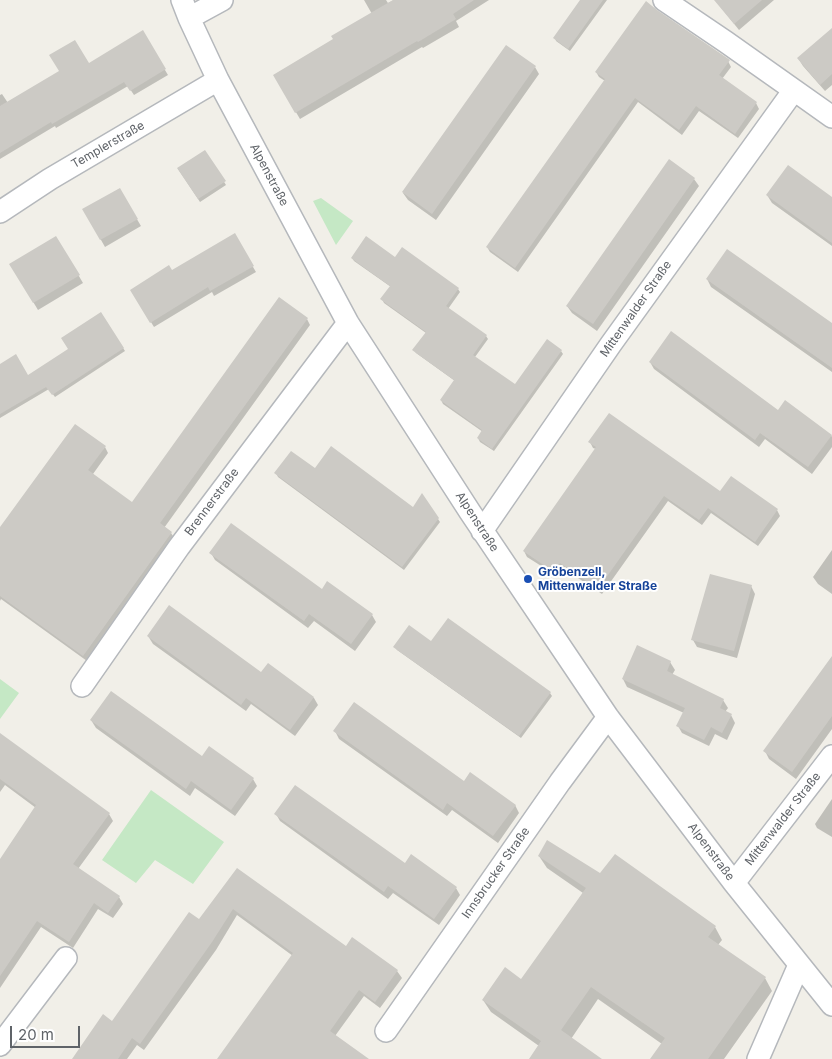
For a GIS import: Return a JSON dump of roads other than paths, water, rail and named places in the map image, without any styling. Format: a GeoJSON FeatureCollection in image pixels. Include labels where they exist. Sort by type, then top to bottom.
{"type":"FeatureCollection","features":[{"type":"Feature","properties":{"kind":"street"},"geometry":{"type":"LineString","coordinates":[[186,9],[222,0]]}},
{"type":"Feature","properties":{"kind":"street"},"geometry":{"type":"LineString","coordinates":[[664,0],[832,117]]}},
{"type":"Feature","properties":{"kind":"street","name":"Alpenstraße"},"geometry":{"type":"LineString","coordinates":[[186,9],[218,80],[348,323],[482,531],[608,717],[734,883],[832,1005]]}},
{"type":"Feature","properties":{"kind":"street","name":"Templerstraße"},"geometry":{"type":"LineString","coordinates":[[0,212],[50,179],[218,80]]}},
{"type":"Feature","properties":{"kind":"street","name":"Mittenwalder Straße"},"geometry":{"type":"LineString","coordinates":[[482,531],[611,344],[794,90]]}},
{"type":"Feature","properties":{"kind":"street","name":"Brennerstraße"},"geometry":{"type":"LineString","coordinates":[[82,686],[179,547],[348,323]]}},
{"type":"Feature","properties":{"kind":"street","name":"Innsbrucker Straße"},"geometry":{"type":"LineString","coordinates":[[386,1031],[560,782],[608,717]]}},
{"type":"Feature","properties":{"kind":"street","name":"Mittenwalder Straße"},"geometry":{"type":"LineString","coordinates":[[734,883],[832,756]]}},
{"type":"Feature","properties":{"kind":"street"},"geometry":{"type":"LineString","coordinates":[[0,1045],[66,958]]}},
{"type":"Feature","properties":{"kind":"street"},"geometry":{"type":"LineString","coordinates":[[758,1059],[799,965]]}},
{"type":"Feature","properties":{"kind":"place","name":"Gröbenzell, Mittenwalder Straße"},"geometry":{"type":"Point","coordinates":[528,579]}}]}
